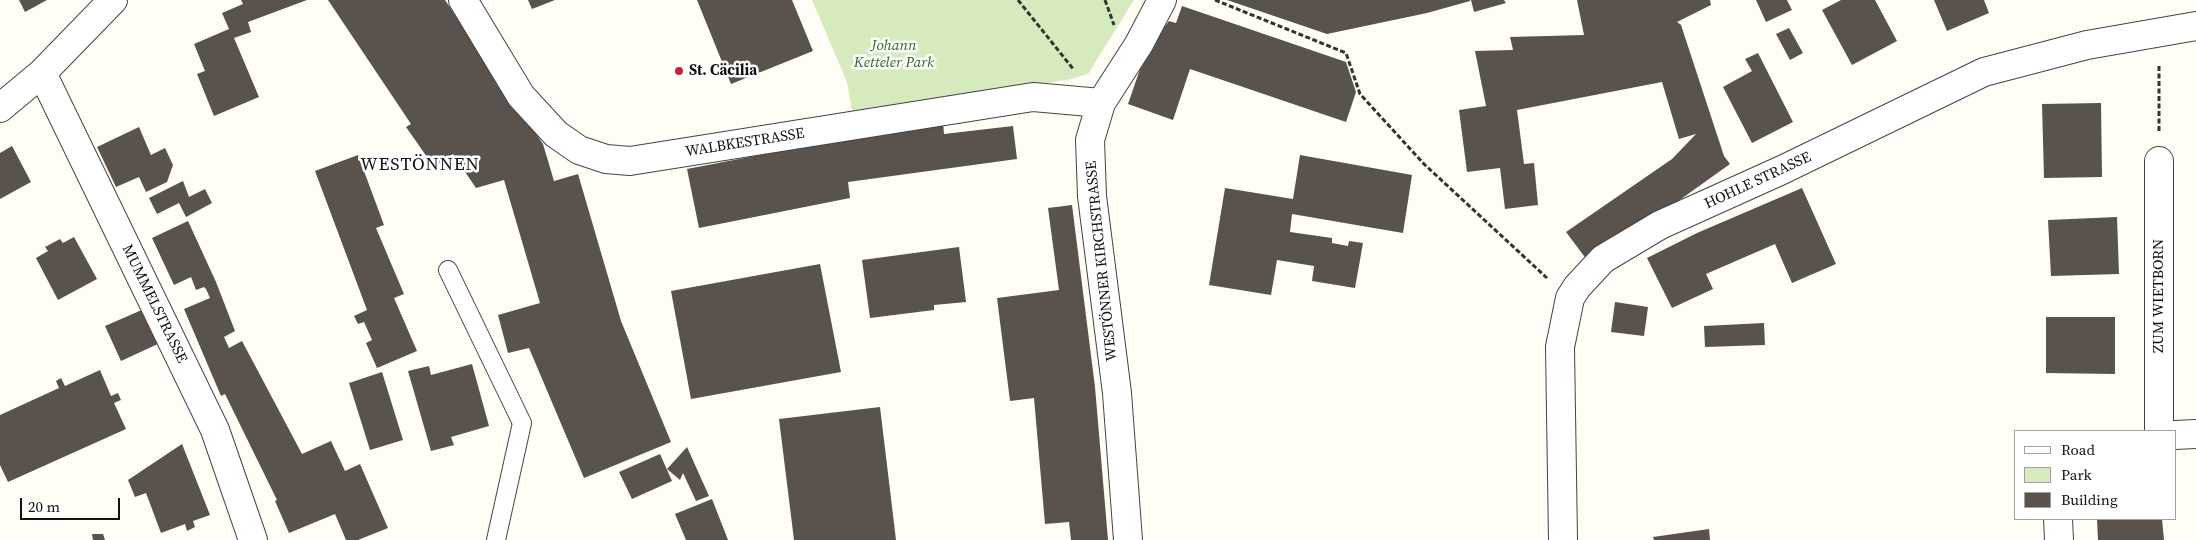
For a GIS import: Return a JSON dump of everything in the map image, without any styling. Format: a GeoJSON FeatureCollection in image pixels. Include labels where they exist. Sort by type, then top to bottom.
{"type":"FeatureCollection","features":[{"type":"Feature","properties":{"kind":"street"},"geometry":{"type":"LineString","coordinates":[[0,108],[42,73],[113,0]]}},
{"type":"Feature","properties":{"kind":"street","name":"WALBKESTRASSE"},"geometry":{"type":"LineString","coordinates":[[464,0],[521,96],[556,134],[578,150],[606,159],[630,161],[1033,96],[1101,103]]}},
{"type":"Feature","properties":{"kind":"street","name":"WESTÖNNER KIRCHSTRASSE"},"geometry":{"type":"LineString","coordinates":[[1128,540],[1117,393],[1092,196],[1090,140],[1101,103],[1139,44],[1162,0]]}},
{"type":"Feature","properties":{"kind":"street","name":"HOHLE STRASSE"},"geometry":{"type":"LineString","coordinates":[[1563,540],[1560,347],[1570,298],[1577,287],[1603,259],[1660,226],[1782,170],[1984,72],[2086,46],[2196,26]]}},
{"type":"Feature","properties":{"kind":"street","name":"MUMMELSTRASSE"},"geometry":{"type":"LineString","coordinates":[[42,73],[215,430],[253,540]]}},
{"type":"Feature","properties":{"kind":"street","name":"ZUM WIETBORN"},"geometry":{"type":"LineString","coordinates":[[2159,161],[2159,430]]}},
{"type":"Feature","properties":{"kind":"street"},"geometry":{"type":"LineString","coordinates":[[2176,435],[2196,434]]}},
{"type":"Feature","properties":{"kind":"street"},"geometry":{"type":"LineString","coordinates":[[2058,520],[2059,540]]}},
{"type":"Feature","properties":{"kind":"lane"},"geometry":{"type":"LineString","coordinates":[[448,270],[522,423],[496,540]]}},
{"type":"Feature","properties":{"kind":"path"},"geometry":{"type":"LineString","coordinates":[[1018,0],[1101,103]]}},
{"type":"Feature","properties":{"kind":"path"},"geometry":{"type":"LineString","coordinates":[[1215,0],[1346,53],[1360,94],[1411,150],[1531,265],[1570,298]]}},
{"type":"Feature","properties":{"kind":"path"},"geometry":{"type":"LineString","coordinates":[[2159,32],[2159,161]]}},
{"type":"Feature","properties":{"kind":"green space","name":"Johann Ketteler Park"},"geometry":{"type":"Polygon","coordinates":[[[812,0],[1134,0],[1088,74],[1071,79],[853,116],[847,82],[812,0]]]}},
{"type":"Feature","properties":{"kind":"building"},"geometry":{"type":"Polygon","coordinates":[[[19,0],[47,0],[25,12],[19,0]]]}},
{"type":"Feature","properties":{"kind":"building"},"geometry":{"type":"Polygon","coordinates":[[[241,0],[307,0],[248,22],[251,32],[234,38],[259,97],[214,116],[197,74],[205,71],[194,44],[229,29],[222,13],[243,4],[241,0]]]}},
{"type":"Feature","properties":{"kind":"building"},"geometry":{"type":"Polygon","coordinates":[[[328,0],[445,0],[543,144],[554,181],[578,174],[621,321],[671,442],[584,478],[529,348],[508,353],[498,315],[540,303],[504,180],[476,188],[453,154],[434,167],[406,127],[411,124],[328,0]]]}},
{"type":"Feature","properties":{"kind":"building"},"geometry":{"type":"Polygon","coordinates":[[[528,0],[555,0],[532,9],[528,0]]]}},
{"type":"Feature","properties":{"kind":"building"},"geometry":{"type":"Polygon","coordinates":[[[697,0],[792,0],[813,51],[731,84],[697,0]]]}},
{"type":"Feature","properties":{"kind":"building"},"geometry":{"type":"Polygon","coordinates":[[[1227,0],[1470,1],[1427,13],[1327,34],[1227,0]]]}},
{"type":"Feature","properties":{"kind":"building"},"geometry":{"type":"Polygon","coordinates":[[[1471,0],[1504,0],[1506,3],[1474,12],[1471,0]]]}},
{"type":"Feature","properties":{"kind":"building"},"geometry":{"type":"Polygon","coordinates":[[[1577,0],[1710,0],[1711,5],[1677,22],[1681,25],[1724,156],[1730,164],[1590,264],[1566,232],[1672,159],[1696,134],[1679,139],[1662,82],[1517,110],[1524,164],[1534,163],[1538,205],[1505,209],[1500,168],[1467,172],[1459,110],[1486,106],[1475,51],[1513,50],[1510,37],[1584,35],[1577,0]]]}},
{"type":"Feature","properties":{"kind":"building"},"geometry":{"type":"Polygon","coordinates":[[[1756,0],[1787,0],[1792,10],[1766,22],[1756,0]]]}},
{"type":"Feature","properties":{"kind":"building"},"geometry":{"type":"Polygon","coordinates":[[[1841,0],[1875,0],[1897,41],[1852,65],[1822,10],[1841,0]]]}},
{"type":"Feature","properties":{"kind":"building"},"geometry":{"type":"Polygon","coordinates":[[[1934,0],[1984,0],[1989,13],[1947,31],[1934,0]]]}},
{"type":"Feature","properties":{"kind":"building"},"geometry":{"type":"Polygon","coordinates":[[[1182,6],[1346,62],[1356,92],[1346,122],[1190,69],[1173,120],[1128,104],[1146,52],[1169,21],[1176,23],[1182,6]]]}},
{"type":"Feature","properties":{"kind":"building"},"geometry":{"type":"Polygon","coordinates":[[[1789,28],[1803,53],[1790,60],[1776,34],[1789,28]]]}},
{"type":"Feature","properties":{"kind":"building"},"geometry":{"type":"Polygon","coordinates":[[[1758,53],[1793,122],[1752,143],[1723,87],[1752,71],[1745,59],[1758,53]]]}},
{"type":"Feature","properties":{"kind":"building"},"geometry":{"type":"Polygon","coordinates":[[[2101,103],[2102,177],[2044,178],[2042,104],[2101,103]]]}},
{"type":"Feature","properties":{"kind":"building"},"geometry":{"type":"Polygon","coordinates":[[[943,122],[944,134],[1013,126],[1017,159],[848,182],[850,198],[699,228],[687,169],[943,122]]]}},
{"type":"Feature","properties":{"kind":"building"},"geometry":{"type":"Polygon","coordinates":[[[139,127],[151,155],[165,148],[173,165],[167,182],[146,192],[139,177],[116,187],[97,147],[139,127]]]}},
{"type":"Feature","properties":{"kind":"building"},"geometry":{"type":"Polygon","coordinates":[[[12,146],[31,182],[0,199],[0,153],[12,146]]]}},
{"type":"Feature","properties":{"kind":"building"},"geometry":{"type":"Polygon","coordinates":[[[358,155],[384,225],[376,228],[404,294],[394,298],[417,351],[377,368],[366,343],[372,340],[364,322],[358,324],[354,316],[367,310],[315,171],[358,155]]]}},
{"type":"Feature","properties":{"kind":"building"},"geometry":{"type":"Polygon","coordinates":[[[1300,155],[1412,175],[1403,233],[1292,214],[1290,232],[1332,238],[1332,243],[1348,246],[1349,241],[1363,243],[1355,288],[1312,281],[1314,266],[1277,260],[1271,295],[1209,285],[1225,188],[1293,199],[1300,155]]]}},
{"type":"Feature","properties":{"kind":"building"},"geometry":{"type":"Polygon","coordinates":[[[183,181],[189,197],[205,189],[212,203],[186,217],[179,203],[157,214],[149,198],[183,181]]]}},
{"type":"Feature","properties":{"kind":"building"},"geometry":{"type":"Polygon","coordinates":[[[1802,188],[1836,264],[1792,283],[1775,244],[1706,274],[1713,289],[1672,308],[1647,258],[1697,233],[1802,188]]]}},
{"type":"Feature","properties":{"kind":"building"},"geometry":{"type":"Polygon","coordinates":[[[1072,205],[1095,387],[1108,540],[1071,540],[1069,522],[1045,524],[1034,398],[1010,401],[997,298],[1059,290],[1048,208],[1072,205]]]}},
{"type":"Feature","properties":{"kind":"building"},"geometry":{"type":"Polygon","coordinates":[[[2117,217],[2119,274],[2051,276],[2048,220],[2117,217]]]}},
{"type":"Feature","properties":{"kind":"building"},"geometry":{"type":"Polygon","coordinates":[[[188,221],[216,282],[235,331],[224,337],[229,348],[242,341],[302,454],[331,441],[345,471],[360,464],[388,528],[358,540],[346,540],[335,514],[289,533],[275,501],[277,500],[225,394],[221,396],[184,309],[210,298],[206,289],[204,287],[196,290],[191,277],[174,285],[152,238],[188,221]]]}},
{"type":"Feature","properties":{"kind":"building"},"geometry":{"type":"Polygon","coordinates":[[[74,237],[97,279],[58,300],[36,258],[48,251],[45,247],[60,239],[63,243],[74,237]]]}},
{"type":"Feature","properties":{"kind":"building"},"geometry":{"type":"Polygon","coordinates":[[[959,247],[966,302],[934,305],[934,310],[870,318],[862,260],[959,247]]]}},
{"type":"Feature","properties":{"kind":"building"},"geometry":{"type":"Polygon","coordinates":[[[820,264],[841,372],[691,399],[671,291],[820,264]]]}},
{"type":"Feature","properties":{"kind":"building"},"geometry":{"type":"Polygon","coordinates":[[[1615,302],[1648,307],[1644,336],[1611,332],[1615,302]]]}},
{"type":"Feature","properties":{"kind":"building"},"geometry":{"type":"Polygon","coordinates":[[[144,309],[160,343],[121,361],[105,326],[144,309]]]}},
{"type":"Feature","properties":{"kind":"building"},"geometry":{"type":"Polygon","coordinates":[[[2046,317],[2115,317],[2115,374],[2046,373],[2046,317]]]}},
{"type":"Feature","properties":{"kind":"building"},"geometry":{"type":"Polygon","coordinates":[[[1764,323],[1765,345],[1705,347],[1704,326],[1764,323]]]}},
{"type":"Feature","properties":{"kind":"building"},"geometry":{"type":"Polygon","coordinates":[[[472,364],[489,426],[451,437],[454,445],[431,451],[408,371],[429,366],[431,375],[472,364]]]}},
{"type":"Feature","properties":{"kind":"building"},"geometry":{"type":"Polygon","coordinates":[[[100,370],[111,396],[118,393],[121,400],[114,403],[126,429],[8,482],[0,465],[0,415],[59,388],[56,381],[61,378],[65,386],[100,370]]]}},
{"type":"Feature","properties":{"kind":"building"},"geometry":{"type":"Polygon","coordinates":[[[382,372],[403,440],[370,450],[349,383],[382,372]]]}},
{"type":"Feature","properties":{"kind":"building"},"geometry":{"type":"Polygon","coordinates":[[[880,407],[896,540],[794,540],[779,419],[880,407]]]}},
{"type":"Feature","properties":{"kind":"building"},"geometry":{"type":"Polygon","coordinates":[[[182,444],[210,515],[193,521],[195,527],[187,531],[185,524],[161,533],[146,493],[135,497],[128,480],[182,444]]]}},
{"type":"Feature","properties":{"kind":"building"},"geometry":{"type":"Polygon","coordinates":[[[687,447],[709,496],[696,501],[683,473],[680,480],[667,469],[687,447]]]}},
{"type":"Feature","properties":{"kind":"building"},"geometry":{"type":"Polygon","coordinates":[[[660,454],[672,481],[632,499],[619,472],[660,454]]]}},
{"type":"Feature","properties":{"kind":"building"},"geometry":{"type":"Polygon","coordinates":[[[712,499],[728,540],[686,540],[675,514],[712,499]]]}},
{"type":"Feature","properties":{"kind":"building"},"geometry":{"type":"Polygon","coordinates":[[[2097,520],[2162,520],[2164,540],[2098,540],[2097,520]]]}},
{"type":"Feature","properties":{"kind":"building"},"geometry":{"type":"Polygon","coordinates":[[[1709,529],[1710,540],[1654,540],[1653,537],[1709,529]]]}},
{"type":"Feature","properties":{"kind":"building"},"geometry":{"type":"Polygon","coordinates":[[[92,534],[103,534],[105,540],[93,540],[92,534]]]}},
{"type":"Feature","properties":{"kind":"place","name":"St. Cäcilia"},"geometry":{"type":"Point","coordinates":[679,71]}},
{"type":"Feature","properties":{"kind":"district","name":"WESTÖNNEN"},"geometry":{"type":"Point","coordinates":[420,165]}}]}
